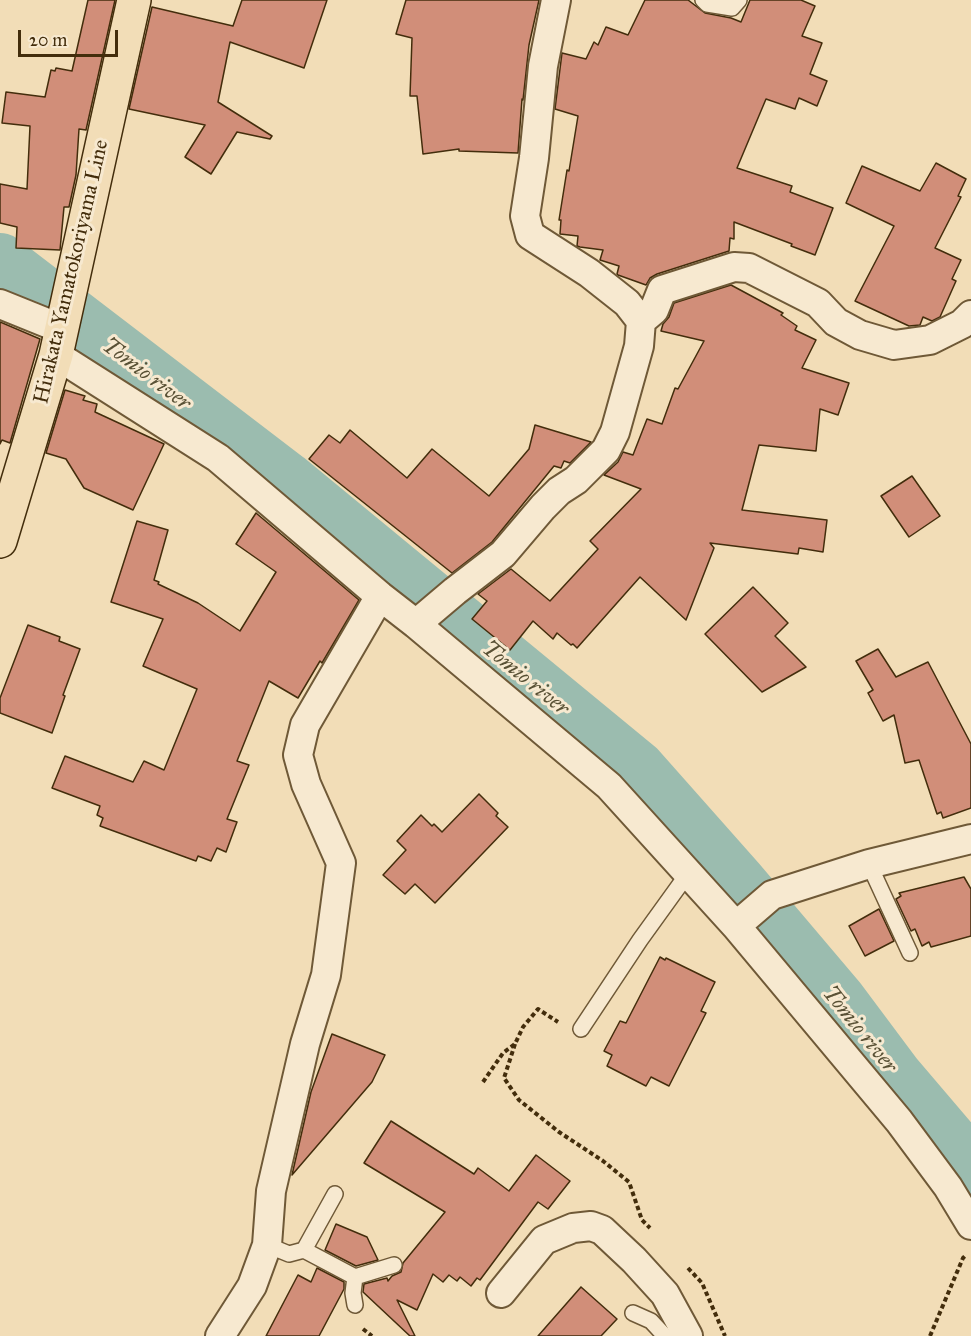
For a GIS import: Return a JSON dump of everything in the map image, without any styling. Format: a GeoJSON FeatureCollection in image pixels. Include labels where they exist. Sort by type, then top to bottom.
{"type":"FeatureCollection","features":[{"type":"Feature","properties":{"kind":"main road","name":"Hirakata Yamatokoriyama Line"},"geometry":{"type":"LineString","coordinates":[[0,541],[59,342],[134,0]]}},
{"type":"Feature","properties":{"kind":"street"},"geometry":{"type":"LineString","coordinates":[[416,624],[503,554],[543,507],[559,491],[576,480],[606,450],[615,432],[639,346],[641,321],[627,303],[589,273],[530,235],[525,216],[534,158],[543,66],[556,0]]}},
{"type":"Feature","properties":{"kind":"street"},"geometry":{"type":"LineString","coordinates":[[641,321],[654,310],[662,290],[734,267],[749,268],[818,303],[836,322],[860,335],[894,345],[930,340],[962,324],[971,315]]}},
{"type":"Feature","properties":{"kind":"street"},"geometry":{"type":"LineString","coordinates":[[0,304],[59,342],[218,458],[609,786],[736,926],[899,1120],[948,1187],[971,1225]]}},
{"type":"Feature","properties":{"kind":"street"},"geometry":{"type":"LineString","coordinates":[[220,1336],[252,1286],[267,1245],[270,1191],[305,1044],[326,975],[340,863],[306,784],[298,755],[305,725],[380,596]]}},
{"type":"Feature","properties":{"kind":"street"},"geometry":{"type":"LineString","coordinates":[[736,926],[772,895],[870,864],[971,839]]}},
{"type":"Feature","properties":{"kind":"street"},"geometry":{"type":"LineString","coordinates":[[501,1293],[544,1240],[573,1228],[591,1226],[602,1230],[665,1294],[688,1336]]}},
{"type":"Feature","properties":{"kind":"lane"},"geometry":{"type":"LineString","coordinates":[[703,0],[707,4],[732,8],[739,0]]}},
{"type":"Feature","properties":{"kind":"lane"},"geometry":{"type":"LineString","coordinates":[[870,864],[910,953]]}},
{"type":"Feature","properties":{"kind":"lane"},"geometry":{"type":"LineString","coordinates":[[581,1029],[640,940],[689,872]]}},
{"type":"Feature","properties":{"kind":"lane"},"geometry":{"type":"LineString","coordinates":[[304,1250],[335,1194]]}},
{"type":"Feature","properties":{"kind":"lane"},"geometry":{"type":"LineString","coordinates":[[267,1245],[289,1254],[304,1250],[355,1277],[394,1265]]}},
{"type":"Feature","properties":{"kind":"lane"},"geometry":{"type":"LineString","coordinates":[[355,1277],[352,1293],[355,1305]]}},
{"type":"Feature","properties":{"kind":"lane"},"geometry":{"type":"LineString","coordinates":[[633,1313],[651,1321],[665,1336]]}},
{"type":"Feature","properties":{"kind":"path"},"geometry":{"type":"LineString","coordinates":[[581,1029],[568,1027],[538,1009],[523,1027],[504,1078],[519,1100],[629,1182],[642,1220],[656,1234]]}},
{"type":"Feature","properties":{"kind":"path"},"geometry":{"type":"LineString","coordinates":[[483,1082],[502,1053],[515,1044]]}},
{"type":"Feature","properties":{"kind":"path"},"geometry":{"type":"LineString","coordinates":[[930,1336],[963,1258],[971,1251]]}},
{"type":"Feature","properties":{"kind":"path"},"geometry":{"type":"LineString","coordinates":[[682,1262],[702,1283],[725,1336]]}},
{"type":"Feature","properties":{"kind":"building"},"geometry":{"type":"Polygon","coordinates":[[[88,0],[115,0],[86,130],[79,129],[76,175],[69,207],[64,207],[60,250],[16,248],[17,227],[0,223],[0,184],[27,189],[30,126],[2,123],[6,92],[45,97],[51,70],[55,71],[56,68],[72,71],[88,0]]]}},
{"type":"Feature","properties":{"kind":"building"},"geometry":{"type":"Polygon","coordinates":[[[242,0],[327,0],[304,68],[230,42],[218,102],[272,136],[270,139],[237,132],[211,174],[185,157],[205,125],[129,109],[152,7],[233,26],[242,0]]]}},
{"type":"Feature","properties":{"kind":"building"},"geometry":{"type":"Polygon","coordinates":[[[406,0],[539,0],[529,45],[518,153],[459,151],[459,149],[423,154],[417,96],[410,96],[412,38],[396,34],[406,0]]]}},
{"type":"Feature","properties":{"kind":"building"},"geometry":{"type":"Polygon","coordinates":[[[645,0],[688,0],[705,13],[741,22],[750,0],[801,0],[815,6],[802,36],[822,43],[810,74],[827,81],[817,106],[799,98],[795,109],[766,99],[737,168],[792,186],[790,192],[833,208],[815,255],[734,222],[734,239],[730,238],[729,251],[657,274],[650,278],[646,285],[618,275],[619,266],[600,260],[603,250],[577,246],[578,236],[560,234],[561,220],[559,220],[578,116],[555,109],[562,53],[586,59],[594,42],[598,45],[606,27],[628,35],[645,0]]]}},
{"type":"Feature","properties":{"kind":"building"},"geometry":{"type":"Polygon","coordinates":[[[936,163],[966,179],[958,196],[961,197],[935,248],[961,260],[952,279],[956,281],[940,317],[932,321],[923,317],[920,325],[909,326],[855,301],[894,226],[846,203],[862,166],[920,191],[936,163]]]}},
{"type":"Feature","properties":{"kind":"building"},"geometry":{"type":"Polygon","coordinates":[[[731,285],[783,313],[781,315],[797,326],[795,330],[816,340],[802,368],[849,383],[838,415],[820,409],[816,451],[759,445],[742,510],[827,520],[823,552],[799,548],[798,554],[710,543],[714,548],[686,620],[640,577],[577,648],[557,633],[553,639],[533,621],[510,650],[472,619],[487,601],[478,594],[511,569],[550,601],[598,549],[590,541],[641,489],[604,475],[618,462],[623,452],[633,455],[647,419],[662,424],[675,388],[678,389],[704,341],[661,331],[663,324],[669,317],[674,303],[731,285]]]}},
{"type":"Feature","properties":{"kind":"building"},"geometry":{"type":"Polygon","coordinates":[[[0,322],[40,339],[10,443],[2,440],[0,444],[0,322]]]}},
{"type":"Feature","properties":{"kind":"building"},"geometry":{"type":"Polygon","coordinates":[[[65,390],[85,396],[83,400],[97,404],[95,412],[164,444],[133,510],[84,488],[66,459],[46,453],[65,390]]]}},
{"type":"Feature","properties":{"kind":"building"},"geometry":{"type":"Polygon","coordinates":[[[535,425],[591,442],[570,463],[564,461],[561,468],[554,466],[492,542],[452,573],[309,459],[329,435],[340,443],[350,430],[407,478],[432,449],[489,496],[529,449],[535,425]]]}},
{"type":"Feature","properties":{"kind":"building"},"geometry":{"type":"Polygon","coordinates":[[[912,476],[940,516],[909,537],[881,496],[912,476]]]}},
{"type":"Feature","properties":{"kind":"building"},"geometry":{"type":"Polygon","coordinates":[[[256,513],[359,600],[322,663],[320,661],[298,698],[269,681],[237,761],[249,765],[227,819],[237,822],[226,852],[217,848],[211,861],[198,856],[196,861],[100,826],[103,818],[97,815],[100,806],[52,788],[65,756],[133,782],[144,761],[164,770],[197,689],[143,666],[163,619],[111,602],[137,521],[168,530],[154,580],[198,603],[240,631],[276,572],[236,544],[256,513]]]}},
{"type":"Feature","properties":{"kind":"building"},"geometry":{"type":"Polygon","coordinates":[[[753,587],[788,623],[775,636],[806,667],[762,692],[705,634],[753,587]]]}},
{"type":"Feature","properties":{"kind":"building"},"geometry":{"type":"Polygon","coordinates":[[[28,625],[60,637],[59,641],[80,649],[52,733],[0,713],[0,698],[28,625]]]}},
{"type":"Feature","properties":{"kind":"building"},"geometry":{"type":"Polygon","coordinates":[[[878,649],[896,677],[928,662],[971,744],[971,808],[943,818],[941,812],[937,814],[919,760],[905,763],[894,715],[883,721],[868,693],[873,690],[856,661],[878,649]]]}},
{"type":"Feature","properties":{"kind":"building"},"geometry":{"type":"Polygon","coordinates":[[[479,794],[508,827],[435,903],[415,884],[405,894],[383,875],[406,850],[397,841],[421,815],[442,832],[479,794]]]}},
{"type":"Feature","properties":{"kind":"building"},"geometry":{"type":"Polygon","coordinates":[[[964,877],[971,889],[971,936],[931,947],[929,942],[922,946],[915,929],[911,931],[896,899],[901,896],[899,893],[964,877]]]}},
{"type":"Feature","properties":{"kind":"building"},"geometry":{"type":"Polygon","coordinates":[[[879,909],[894,941],[865,956],[849,926],[879,909]]]}},
{"type":"Feature","properties":{"kind":"building"},"geometry":{"type":"Polygon","coordinates":[[[660,957],[715,982],[701,1011],[706,1013],[669,1086],[651,1077],[646,1086],[607,1066],[612,1055],[604,1051],[620,1021],[626,1023],[660,957]]]}},
{"type":"Feature","properties":{"kind":"building"},"geometry":{"type":"Polygon","coordinates":[[[332,1034],[385,1055],[372,1082],[292,1175],[311,1092],[332,1034]]]}},
{"type":"Feature","properties":{"kind":"building"},"geometry":{"type":"Polygon","coordinates":[[[391,1121],[474,1174],[478,1168],[509,1191],[536,1155],[570,1181],[548,1209],[538,1202],[480,1280],[477,1278],[471,1286],[460,1277],[457,1281],[449,1275],[443,1282],[433,1274],[417,1310],[397,1300],[415,1336],[410,1336],[363,1292],[364,1284],[387,1278],[388,1281],[392,1276],[401,1272],[403,1263],[445,1212],[364,1163],[391,1121]]]}},
{"type":"Feature","properties":{"kind":"building"},"geometry":{"type":"Polygon","coordinates":[[[336,1224],[367,1237],[378,1260],[356,1266],[325,1250],[336,1224]]]}},
{"type":"Feature","properties":{"kind":"building"},"geometry":{"type":"Polygon","coordinates":[[[317,1268],[344,1282],[344,1289],[319,1336],[266,1336],[298,1275],[311,1282],[317,1268]]]}},
{"type":"Feature","properties":{"kind":"building"},"geometry":{"type":"Polygon","coordinates":[[[581,1287],[617,1319],[601,1336],[538,1336],[581,1287]]]}},
{"type":"Feature","properties":{"kind":"waterway","name":"Tomio river"},"geometry":{"type":"LineString","coordinates":[[0,263],[285,481],[636,770],[837,1002],[893,1077],[957,1152],[971,1176]]}}]}
